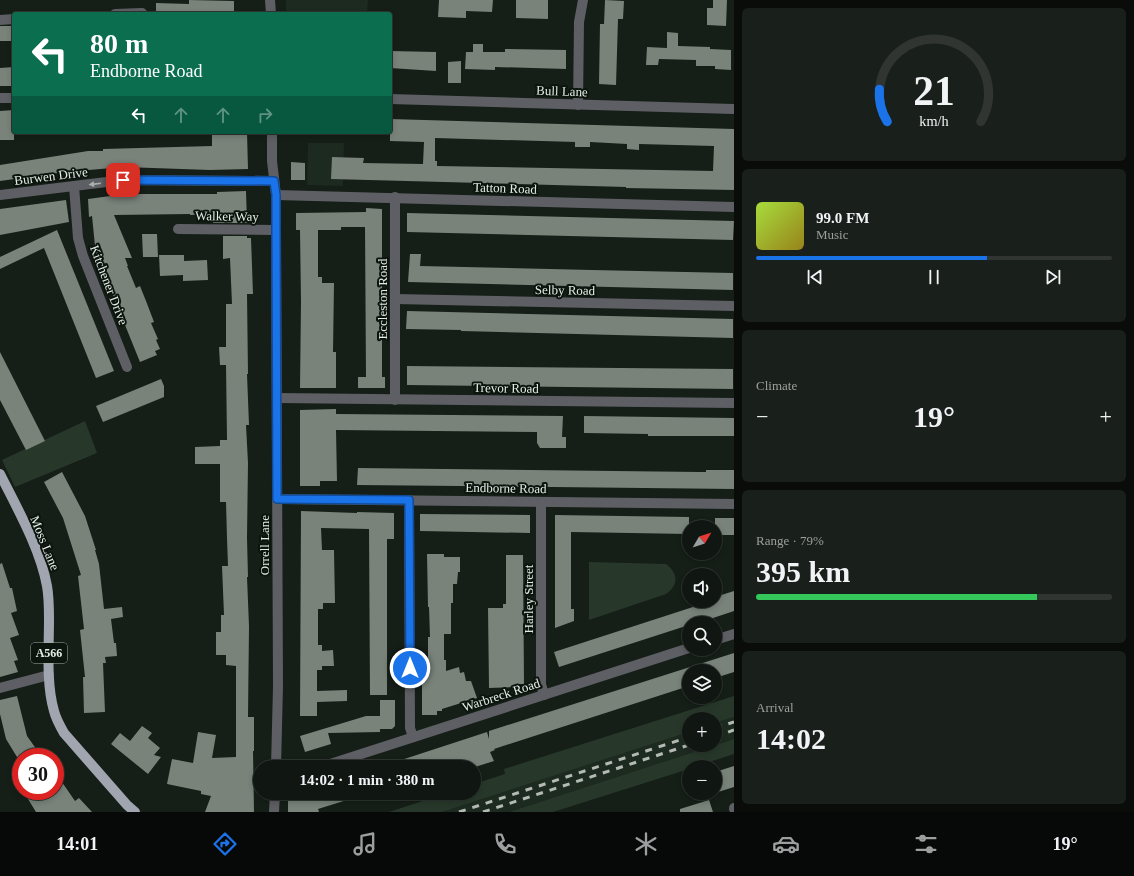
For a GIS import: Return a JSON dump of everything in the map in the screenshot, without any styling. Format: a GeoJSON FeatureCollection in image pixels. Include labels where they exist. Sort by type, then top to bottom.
{"type":"FeatureCollection","features":[{"type":"Feature","properties":{"kind":"main road","name":"Moss Lane"},"geometry":{"type":"LineString","coordinates":[[0,474],[34,545],[48,588],[49,675],[54,711],[64,733],[127,805],[135,812]]}},
{"type":"Feature","properties":{"kind":"street"},"geometry":{"type":"LineString","coordinates":[[270,0],[271,12]]}},
{"type":"Feature","properties":{"kind":"street"},"geometry":{"type":"LineString","coordinates":[[578,105],[579,22],[583,0]]}},
{"type":"Feature","properties":{"kind":"street"},"geometry":{"type":"LineString","coordinates":[[0,20],[12,19]]}},
{"type":"Feature","properties":{"kind":"street"},"geometry":{"type":"LineString","coordinates":[[0,98],[12,98]]}},
{"type":"Feature","properties":{"kind":"street","name":"Bull Lane"},"geometry":{"type":"LineString","coordinates":[[392,99],[734,109]]}},
{"type":"Feature","properties":{"kind":"street","name":"Orrell Lane"},"geometry":{"type":"LineString","coordinates":[[272,134],[272,161],[276,195],[278,686],[276,760]]}},
{"type":"Feature","properties":{"kind":"street","name":"Burwen Drive"},"geometry":{"type":"LineString","coordinates":[[0,195],[123,180],[274,181]]}},
{"type":"Feature","properties":{"kind":"street","name":"Kitchener Drive"},"geometry":{"type":"LineString","coordinates":[[74,186],[78,238],[83,256],[127,367]]}},
{"type":"Feature","properties":{"kind":"street","name":"Tatton Road"},"geometry":{"type":"LineString","coordinates":[[276,195],[734,207]]}},
{"type":"Feature","properties":{"kind":"street","name":"Eccleston Road"},"geometry":{"type":"LineString","coordinates":[[395,197],[395,400]]}},
{"type":"Feature","properties":{"kind":"street","name":"Walker Way"},"geometry":{"type":"LineString","coordinates":[[178,229],[276,230]]}},
{"type":"Feature","properties":{"kind":"street","name":"Selby Road"},"geometry":{"type":"LineString","coordinates":[[395,299],[734,306]]}},
{"type":"Feature","properties":{"kind":"street","name":"Trevor Road"},"geometry":{"type":"LineString","coordinates":[[277,398],[734,403]]}},
{"type":"Feature","properties":{"kind":"street","name":"Endborne Road"},"geometry":{"type":"LineString","coordinates":[[277,499],[734,504]]}},
{"type":"Feature","properties":{"kind":"street"},"geometry":{"type":"LineString","coordinates":[[409,500],[410,728],[413,737]]}},
{"type":"Feature","properties":{"kind":"street","name":"Harley Street"},"geometry":{"type":"LineString","coordinates":[[541,502],[541,684],[544,695]]}},
{"type":"Feature","properties":{"kind":"street"},"geometry":{"type":"LineString","coordinates":[[722,638],[734,634]]}},
{"type":"Feature","properties":{"kind":"street","name":"Warbreck Road"},"geometry":{"type":"LineString","coordinates":[[342,760],[682,650]]}},
{"type":"Feature","properties":{"kind":"street"},"geometry":{"type":"LineString","coordinates":[[0,688],[49,675]]}},
{"type":"Feature","properties":{"kind":"street"},"geometry":{"type":"LineString","coordinates":[[274,812],[275,800]]}},
{"type":"Feature","properties":{"kind":"shaded area"},"geometry":{"type":"Polygon","coordinates":[[[286,0],[368,0],[367,12],[286,12],[286,0]]]}},
{"type":"Feature","properties":{"kind":"shaded area"},"geometry":{"type":"Polygon","coordinates":[[[308,143],[344,143],[343,186],[307,185],[308,143]]]}},
{"type":"Feature","properties":{"kind":"shaded area"},"geometry":{"type":"Polygon","coordinates":[[[85,421],[97,453],[15,487],[2,460],[85,421]]]}},
{"type":"Feature","properties":{"kind":"shaded area"},"geometry":{"type":"Polygon","coordinates":[[[589,562],[666,564],[675,575],[675,583],[666,594],[589,620],[589,562]]]}},
{"type":"Feature","properties":{"kind":"shaded area"},"geometry":{"type":"Polygon","coordinates":[[[734,696],[734,717],[722,721],[722,712],[684,712],[709,704],[722,704],[722,700],[734,696]]]}},
{"type":"Feature","properties":{"kind":"shaded area"},"geometry":{"type":"Polygon","coordinates":[[[682,713],[682,734],[481,799],[481,782],[505,774],[504,769],[682,713]]]}},
{"type":"Feature","properties":{"kind":"shaded area"},"geometry":{"type":"Polygon","coordinates":[[[734,717],[734,739],[722,743],[722,721],[734,717]]]}},
{"type":"Feature","properties":{"kind":"shaded area"},"geometry":{"type":"Polygon","coordinates":[[[682,734],[682,752],[694,752],[509,812],[442,812],[682,734]]]}},
{"type":"Feature","properties":{"kind":"shaded area"},"geometry":{"type":"Polygon","coordinates":[[[734,739],[734,754],[716,760],[682,760],[682,771],[553,812],[509,812],[694,752],[722,752],[722,743],[734,739]]]}},
{"type":"Feature","properties":{"kind":"shaded area"},"geometry":{"type":"Polygon","coordinates":[[[426,800],[479,800],[442,812],[389,812],[426,800]]]}},
{"type":"Feature","properties":{"kind":"building"},"geometry":{"type":"Polygon","coordinates":[[[189,0],[234,1],[234,12],[156,12],[156,3],[189,4],[189,0]]]}},
{"type":"Feature","properties":{"kind":"building"},"geometry":{"type":"Polygon","coordinates":[[[439,0],[493,0],[492,12],[466,11],[466,18],[438,17],[439,0]]]}},
{"type":"Feature","properties":{"kind":"building"},"geometry":{"type":"Polygon","coordinates":[[[516,0],[548,0],[548,19],[516,18],[516,0]]]}},
{"type":"Feature","properties":{"kind":"building"},"geometry":{"type":"Polygon","coordinates":[[[605,0],[624,1],[623,19],[618,19],[616,85],[599,84],[600,24],[604,24],[605,0]]]}},
{"type":"Feature","properties":{"kind":"building"},"geometry":{"type":"Polygon","coordinates":[[[713,0],[727,0],[726,26],[707,25],[707,8],[713,8],[713,0]]]}},
{"type":"Feature","properties":{"kind":"building"},"geometry":{"type":"Polygon","coordinates":[[[0,26],[12,26],[12,41],[0,41],[0,26]]]}},
{"type":"Feature","properties":{"kind":"building"},"geometry":{"type":"Polygon","coordinates":[[[667,32],[678,33],[678,46],[710,47],[710,49],[731,50],[731,70],[715,69],[715,66],[696,66],[696,60],[659,59],[658,65],[646,65],[647,47],[667,48],[667,32]]]}},
{"type":"Feature","properties":{"kind":"building"},"geometry":{"type":"Polygon","coordinates":[[[473,44],[483,44],[483,52],[505,52],[505,49],[566,50],[566,69],[495,67],[495,70],[465,69],[466,52],[473,52],[473,44]]]}},
{"type":"Feature","properties":{"kind":"building"},"geometry":{"type":"Polygon","coordinates":[[[392,51],[436,52],[436,71],[392,68],[392,51]]]}},
{"type":"Feature","properties":{"kind":"building"},"geometry":{"type":"Polygon","coordinates":[[[461,61],[461,83],[448,83],[448,62],[461,61]]]}},
{"type":"Feature","properties":{"kind":"building"},"geometry":{"type":"Polygon","coordinates":[[[12,67],[12,86],[0,86],[0,68],[12,67]]]}},
{"type":"Feature","properties":{"kind":"building"},"geometry":{"type":"Polygon","coordinates":[[[12,110],[12,134],[14,134],[14,140],[0,140],[0,111],[12,110]]]}},
{"type":"Feature","properties":{"kind":"building"},"geometry":{"type":"Polygon","coordinates":[[[392,119],[734,129],[734,190],[331,179],[332,157],[364,158],[363,163],[423,164],[424,142],[390,141],[390,134],[392,134],[392,119]],[[435,138],[435,161],[437,161],[437,166],[713,171],[714,146],[639,144],[639,150],[627,149],[627,144],[590,142],[590,147],[575,147],[575,142],[435,138]]]}},
{"type":"Feature","properties":{"kind":"building"},"geometry":{"type":"Polygon","coordinates":[[[212,134],[247,134],[248,169],[210,170],[124,167],[65,172],[0,181],[0,165],[88,151],[103,151],[103,149],[212,146],[212,134]]]}},
{"type":"Feature","properties":{"kind":"building"},"geometry":{"type":"Polygon","coordinates":[[[291,162],[305,163],[305,180],[291,180],[291,162]]]}},
{"type":"Feature","properties":{"kind":"building"},"geometry":{"type":"Polygon","coordinates":[[[246,191],[247,223],[213,223],[213,214],[114,215],[132,258],[125,258],[127,266],[136,288],[140,286],[146,301],[154,322],[151,323],[158,339],[156,340],[160,349],[155,351],[157,355],[140,362],[93,246],[95,246],[92,216],[89,217],[88,199],[125,194],[217,194],[217,192],[246,191]]]}},
{"type":"Feature","properties":{"kind":"building"},"geometry":{"type":"Polygon","coordinates":[[[66,200],[69,222],[0,235],[0,209],[66,200]]]}},
{"type":"Feature","properties":{"kind":"building"},"geometry":{"type":"Polygon","coordinates":[[[366,208],[382,209],[382,377],[385,377],[385,388],[358,388],[358,377],[366,377],[365,227],[341,227],[341,230],[318,230],[318,277],[322,277],[322,283],[334,283],[333,352],[336,352],[336,388],[300,388],[300,230],[296,230],[296,213],[366,212],[366,208]]]}},
{"type":"Feature","properties":{"kind":"building"},"geometry":{"type":"Polygon","coordinates":[[[407,213],[734,221],[733,240],[407,232],[407,213]]]}},
{"type":"Feature","properties":{"kind":"building"},"geometry":{"type":"Polygon","coordinates":[[[57,230],[114,371],[96,378],[44,248],[0,269],[0,257],[57,230]]]}},
{"type":"Feature","properties":{"kind":"building"},"geometry":{"type":"Polygon","coordinates":[[[142,234],[157,234],[158,257],[143,257],[142,234]]]}},
{"type":"Feature","properties":{"kind":"building"},"geometry":{"type":"Polygon","coordinates":[[[223,236],[247,236],[247,238],[251,238],[253,294],[247,294],[247,374],[249,425],[246,425],[248,463],[248,717],[254,717],[254,812],[205,812],[211,796],[201,794],[201,791],[167,784],[172,759],[193,763],[198,732],[216,735],[212,758],[236,757],[236,666],[226,665],[226,655],[216,655],[216,632],[221,632],[221,615],[224,615],[222,566],[228,566],[226,502],[220,502],[220,464],[195,464],[195,447],[220,446],[220,440],[227,440],[226,365],[220,365],[219,347],[226,347],[226,304],[232,304],[230,258],[223,259],[223,236]]]}},
{"type":"Feature","properties":{"kind":"building"},"geometry":{"type":"Polygon","coordinates":[[[410,254],[421,254],[420,266],[733,273],[733,290],[408,282],[410,254]]]}},
{"type":"Feature","properties":{"kind":"building"},"geometry":{"type":"Polygon","coordinates":[[[159,255],[184,255],[184,261],[207,260],[208,280],[183,281],[183,275],[160,276],[159,255]]]}},
{"type":"Feature","properties":{"kind":"building"},"geometry":{"type":"Polygon","coordinates":[[[407,311],[733,319],[733,338],[406,329],[407,311]]]}},
{"type":"Feature","properties":{"kind":"building"},"geometry":{"type":"Polygon","coordinates":[[[0,352],[45,441],[26,450],[0,400],[0,352]]]}},
{"type":"Feature","properties":{"kind":"building"},"geometry":{"type":"Polygon","coordinates":[[[407,366],[733,369],[733,389],[407,385],[407,366]]]}},
{"type":"Feature","properties":{"kind":"building"},"geometry":{"type":"Polygon","coordinates":[[[161,379],[164,386],[164,397],[103,422],[96,406],[161,379]]]}},
{"type":"Feature","properties":{"kind":"building"},"geometry":{"type":"Polygon","coordinates":[[[336,409],[336,414],[563,416],[562,437],[566,437],[566,448],[540,448],[537,443],[537,432],[336,430],[337,481],[320,481],[320,486],[300,486],[300,410],[336,409]]]}},
{"type":"Feature","properties":{"kind":"building"},"geometry":{"type":"Polygon","coordinates":[[[584,416],[734,418],[734,436],[648,436],[648,434],[584,433],[584,416]]]}},
{"type":"Feature","properties":{"kind":"building"},"geometry":{"type":"Polygon","coordinates":[[[358,468],[700,472],[706,472],[706,470],[734,470],[734,489],[357,485],[358,468]]]}},
{"type":"Feature","properties":{"kind":"building"},"geometry":{"type":"Polygon","coordinates":[[[62,472],[85,516],[96,550],[104,609],[122,607],[123,617],[111,619],[117,656],[105,657],[106,663],[103,663],[105,712],[84,713],[83,677],[85,677],[80,630],[84,629],[78,576],[81,575],[63,518],[44,482],[62,472]]]}},
{"type":"Feature","properties":{"kind":"building"},"geometry":{"type":"Polygon","coordinates":[[[301,511],[394,513],[394,539],[387,539],[387,695],[370,695],[369,529],[321,528],[322,550],[334,550],[335,603],[323,603],[323,609],[318,609],[318,645],[322,645],[322,651],[333,650],[334,666],[322,666],[322,670],[317,670],[317,691],[347,690],[347,701],[317,702],[317,716],[300,716],[301,511]]]}},
{"type":"Feature","properties":{"kind":"building"},"geometry":{"type":"Polygon","coordinates":[[[420,514],[530,515],[530,533],[420,531],[420,514]]]}},
{"type":"Feature","properties":{"kind":"building"},"geometry":{"type":"Polygon","coordinates":[[[555,515],[689,517],[689,520],[682,520],[682,534],[571,532],[571,609],[574,609],[574,621],[555,628],[555,515]]]}},
{"type":"Feature","properties":{"kind":"building"},"geometry":{"type":"Polygon","coordinates":[[[715,518],[734,518],[734,535],[722,535],[722,520],[715,520],[715,518]]]}},
{"type":"Feature","properties":{"kind":"building"},"geometry":{"type":"Polygon","coordinates":[[[427,554],[444,554],[444,557],[460,557],[460,572],[458,572],[457,584],[453,584],[453,603],[451,603],[451,634],[444,634],[444,660],[446,660],[446,671],[459,667],[460,673],[464,672],[466,681],[471,681],[477,698],[442,709],[442,711],[437,711],[437,715],[422,715],[421,660],[428,660],[428,637],[430,637],[427,554]]]}},
{"type":"Feature","properties":{"kind":"building"},"geometry":{"type":"Polygon","coordinates":[[[506,555],[523,555],[524,684],[515,684],[515,687],[489,688],[488,608],[503,608],[503,604],[506,604],[506,555]]]}},
{"type":"Feature","properties":{"kind":"building"},"geometry":{"type":"Polygon","coordinates":[[[2,563],[10,588],[12,588],[17,611],[11,613],[19,635],[10,638],[18,660],[14,661],[18,672],[0,677],[0,564],[2,563]]]}},
{"type":"Feature","properties":{"kind":"building"},"geometry":{"type":"Polygon","coordinates":[[[734,591],[734,611],[719,616],[682,616],[682,627],[559,667],[554,652],[690,608],[722,608],[722,595],[734,591]]]}},
{"type":"Feature","properties":{"kind":"building"},"geometry":{"type":"Polygon","coordinates":[[[734,653],[734,672],[722,676],[722,664],[699,664],[734,653]]]}},
{"type":"Feature","properties":{"kind":"building"},"geometry":{"type":"Polygon","coordinates":[[[682,670],[682,688],[494,749],[495,750],[490,752],[494,761],[481,765],[481,760],[401,760],[487,732],[489,739],[489,731],[682,670]]]}},
{"type":"Feature","properties":{"kind":"building"},"geometry":{"type":"Polygon","coordinates":[[[17,696],[27,736],[36,748],[12,749],[6,739],[0,714],[0,700],[17,696]]]}},
{"type":"Feature","properties":{"kind":"building"},"geometry":{"type":"Polygon","coordinates":[[[380,700],[395,700],[395,726],[392,729],[380,729],[380,732],[328,733],[331,744],[305,752],[300,736],[366,716],[380,716],[380,700]]]}},
{"type":"Feature","properties":{"kind":"building"},"geometry":{"type":"Polygon","coordinates":[[[142,726],[152,733],[148,738],[160,748],[154,755],[161,757],[148,774],[111,744],[120,733],[130,741],[142,726]]]}},
{"type":"Feature","properties":{"kind":"building"},"geometry":{"type":"Polygon","coordinates":[[[734,766],[734,787],[722,791],[722,770],[734,766]]]}},
{"type":"Feature","properties":{"kind":"building"},"geometry":{"type":"Polygon","coordinates":[[[64,785],[75,801],[79,798],[92,812],[36,812],[29,800],[64,800],[64,785]]]}},
{"type":"Feature","properties":{"kind":"building"},"geometry":{"type":"Polygon","coordinates":[[[288,800],[347,800],[318,809],[319,812],[288,812],[288,800]]]}},
{"type":"Feature","properties":{"kind":"building"},"geometry":{"type":"Polygon","coordinates":[[[709,800],[713,812],[680,812],[680,809],[709,800]]]}},
{"type":"Feature","properties":{"kind":"railway"},"geometry":{"type":"LineString","coordinates":[[722,726],[734,722]]}},
{"type":"Feature","properties":{"kind":"railway"},"geometry":{"type":"LineString","coordinates":[[722,734],[734,730]]}},
{"type":"Feature","properties":{"kind":"railway"},"geometry":{"type":"LineString","coordinates":[[459,812],[682,739]]}},
{"type":"Feature","properties":{"kind":"railway"},"geometry":{"type":"LineString","coordinates":[[483,812],[682,747]]}},
{"type":"Feature","properties":{"kind":"route"},"geometry":{"type":"LineString","coordinates":[[123,180],[274,181],[276,195],[277,499],[409,500],[410,668]]}}]}
